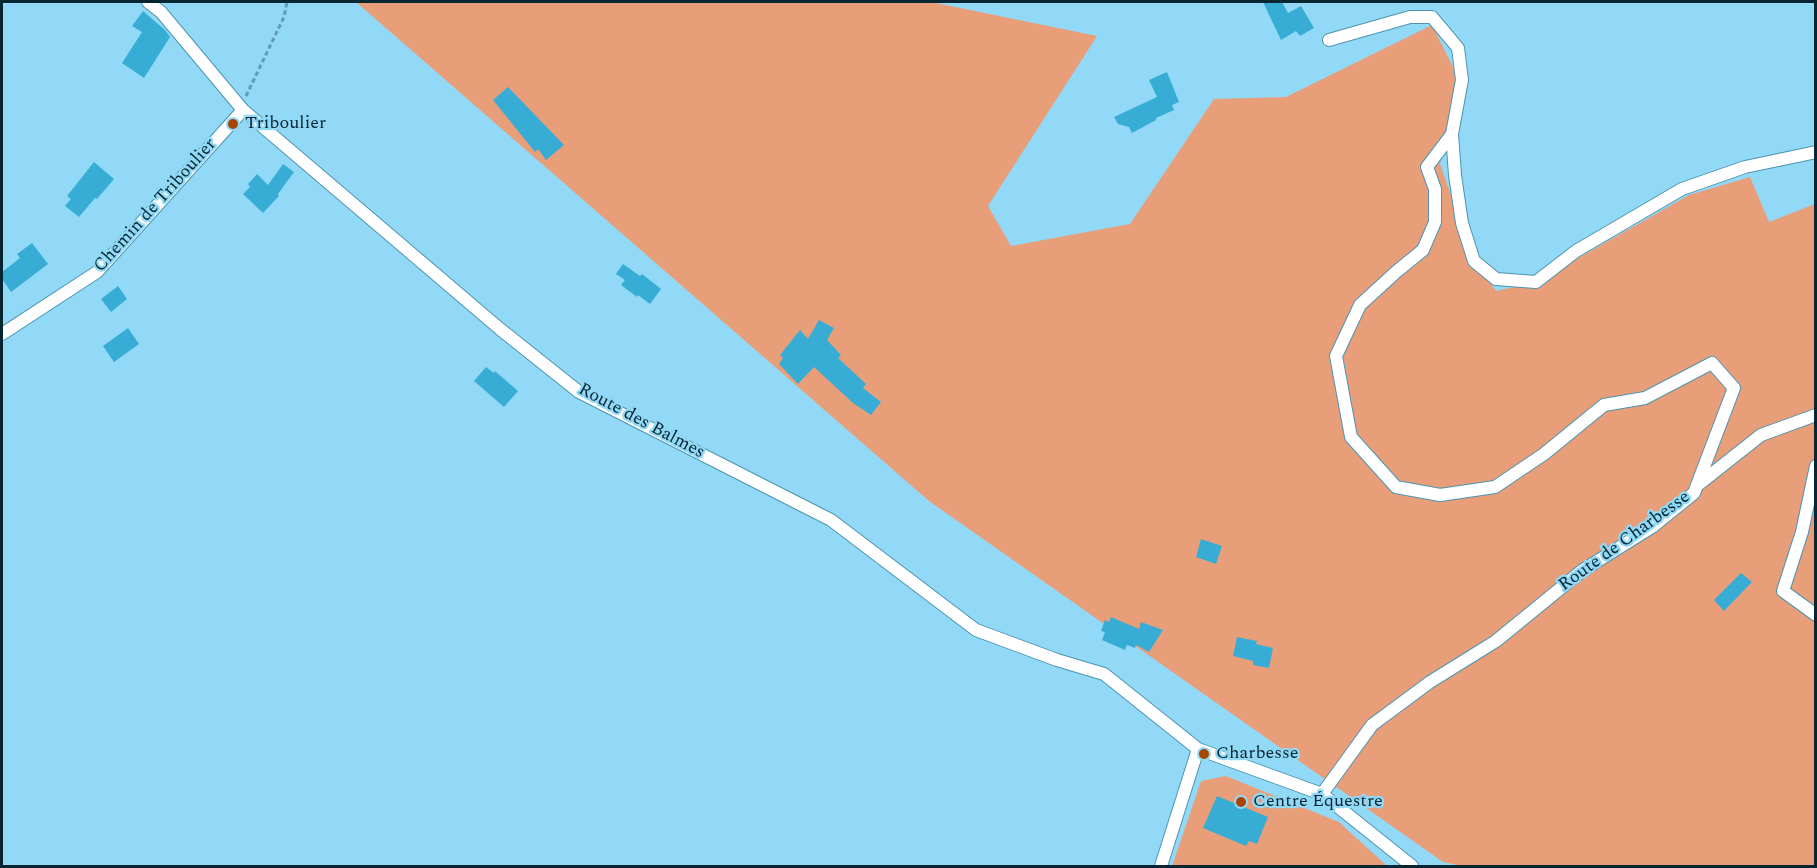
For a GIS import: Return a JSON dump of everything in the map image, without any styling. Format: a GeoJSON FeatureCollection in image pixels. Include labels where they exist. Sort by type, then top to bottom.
{"type":"FeatureCollection","features":[{"type":"Feature","properties":{"kind":"street","name":"Route des Balmes"},"geometry":{"type":"LineString","coordinates":[[148,2],[161,12],[243,106],[500,329],[579,392],[831,520],[976,630],[1104,675],[1198,749],[1322,794],[1412,867]]}},
{"type":"Feature","properties":{"kind":"street"},"geometry":{"type":"LineString","coordinates":[[1329,40],[1410,17],[1432,17],[1458,48],[1462,80],[1452,134],[1462,223],[1474,261],[1496,279],[1536,282],[1576,251],[1682,189],[1745,166],[1815,152]]}},
{"type":"Feature","properties":{"kind":"street","name":"Chemin de Triboulier"},"geometry":{"type":"LineString","coordinates":[[2,334],[97,272],[243,106]]}},
{"type":"Feature","properties":{"kind":"street","name":"Route de Charbesse"},"geometry":{"type":"LineString","coordinates":[[1322,794],[1372,725],[1430,682],[1496,641],[1583,570],[1652,527],[1694,493],[1734,388],[1712,363],[1645,398],[1604,405],[1544,454],[1495,487],[1440,495],[1396,487],[1351,437],[1336,356],[1360,305],[1423,250],[1435,222],[1435,189],[1427,167],[1452,134]]}},
{"type":"Feature","properties":{"kind":"street"},"geometry":{"type":"LineString","coordinates":[[1698,485],[1761,435],[1815,415]]}},
{"type":"Feature","properties":{"kind":"street"},"geometry":{"type":"LineString","coordinates":[[1815,466],[1802,532],[1784,591],[1815,615]]}},
{"type":"Feature","properties":{"kind":"street"},"geometry":{"type":"LineString","coordinates":[[1161,867],[1198,749]]}},
{"type":"Feature","properties":{"kind":"path"},"geometry":{"type":"LineString","coordinates":[[243,106],[284,17],[287,2]]}},
{"type":"Feature","properties":{"kind":"shaded area"},"geometry":{"type":"Polygon","coordinates":[[[356,2],[931,2],[1097,36],[988,206],[1011,246],[1130,224],[1214,99],[1286,97],[1432,25],[1457,75],[1440,164],[1474,261],[1496,291],[1536,282],[1689,195],[1750,177],[1769,222],[1815,204],[1815,866],[1462,866],[1443,862],[929,501],[356,2]]]}},
{"type":"Feature","properties":{"kind":"shaded area","name":"Centre Équestre"},"geometry":{"type":"Polygon","coordinates":[[[1226,776],[1339,822],[1387,866],[1172,866],[1201,781],[1226,776]]]}},
{"type":"Feature","properties":{"kind":"building"},"geometry":{"type":"Polygon","coordinates":[[[1263,2],[1282,2],[1288,13],[1301,6],[1314,28],[1300,36],[1296,31],[1281,40],[1263,2]]]}},
{"type":"Feature","properties":{"kind":"building"},"geometry":{"type":"Polygon","coordinates":[[[143,11],[170,37],[144,78],[122,63],[142,32],[132,26],[143,11]]]}},
{"type":"Feature","properties":{"kind":"building"},"geometry":{"type":"Polygon","coordinates":[[[1167,72],[1179,102],[1172,105],[1174,110],[1132,133],[1129,127],[1118,124],[1114,117],[1157,97],[1149,80],[1167,72]]]}},
{"type":"Feature","properties":{"kind":"building"},"geometry":{"type":"Polygon","coordinates":[[[508,87],[564,145],[546,160],[538,149],[535,152],[493,100],[508,87]]]}},
{"type":"Feature","properties":{"kind":"building"},"geometry":{"type":"Polygon","coordinates":[[[94,162],[114,179],[79,217],[65,206],[71,199],[67,196],[94,162]]]}},
{"type":"Feature","properties":{"kind":"building"},"geometry":{"type":"Polygon","coordinates":[[[283,164],[294,172],[278,194],[279,196],[263,213],[243,194],[257,174],[268,185],[283,164]]]}},
{"type":"Feature","properties":{"kind":"building"},"geometry":{"type":"Polygon","coordinates":[[[32,243],[48,264],[11,292],[2,279],[2,272],[20,258],[17,254],[32,243]]]}},
{"type":"Feature","properties":{"kind":"building"},"geometry":{"type":"Polygon","coordinates":[[[623,264],[640,276],[642,274],[661,289],[650,304],[621,285],[625,280],[616,274],[623,264]]]}},
{"type":"Feature","properties":{"kind":"building"},"geometry":{"type":"Polygon","coordinates":[[[118,286],[127,299],[111,312],[101,299],[118,286]]]}},
{"type":"Feature","properties":{"kind":"building"},"geometry":{"type":"Polygon","coordinates":[[[819,320],[834,328],[827,340],[841,355],[838,358],[866,384],[863,388],[881,402],[871,415],[853,403],[814,367],[798,384],[779,364],[783,358],[780,355],[800,330],[808,339],[819,320]]]}},
{"type":"Feature","properties":{"kind":"building"},"geometry":{"type":"Polygon","coordinates":[[[128,328],[139,344],[114,362],[103,346],[128,328]]]}},
{"type":"Feature","properties":{"kind":"building"},"geometry":{"type":"Polygon","coordinates":[[[486,367],[494,373],[495,371],[518,391],[504,407],[474,381],[486,367]]]}},
{"type":"Feature","properties":{"kind":"building"},"geometry":{"type":"Polygon","coordinates":[[[1201,539],[1222,546],[1216,564],[1196,557],[1201,539]]]}},
{"type":"Feature","properties":{"kind":"building"},"geometry":{"type":"Polygon","coordinates":[[[1741,573],[1752,582],[1724,611],[1714,600],[1741,573]]]}},
{"type":"Feature","properties":{"kind":"building"},"geometry":{"type":"Polygon","coordinates":[[[1111,617],[1139,629],[1141,622],[1163,630],[1149,652],[1136,645],[1135,648],[1127,645],[1125,650],[1102,640],[1105,632],[1101,631],[1105,620],[1109,622],[1111,617]]]}},
{"type":"Feature","properties":{"kind":"building"},"geometry":{"type":"Polygon","coordinates":[[[1237,637],[1257,641],[1256,644],[1273,648],[1269,668],[1253,665],[1253,661],[1233,656],[1237,637]]]}},
{"type":"Feature","properties":{"kind":"building"},"geometry":{"type":"Polygon","coordinates":[[[1217,796],[1268,817],[1257,844],[1249,841],[1246,846],[1203,828],[1217,796]]]}},
{"type":"Feature","properties":{"kind":"place","name":"Triboulier"},"geometry":{"type":"Point","coordinates":[233,124]}},
{"type":"Feature","properties":{"kind":"place","name":"Charbesse"},"geometry":{"type":"Point","coordinates":[1204,754]}},
{"type":"Feature","properties":{"kind":"place","name":"Centre Équestre"},"geometry":{"type":"Point","coordinates":[1241,802]}}]}
